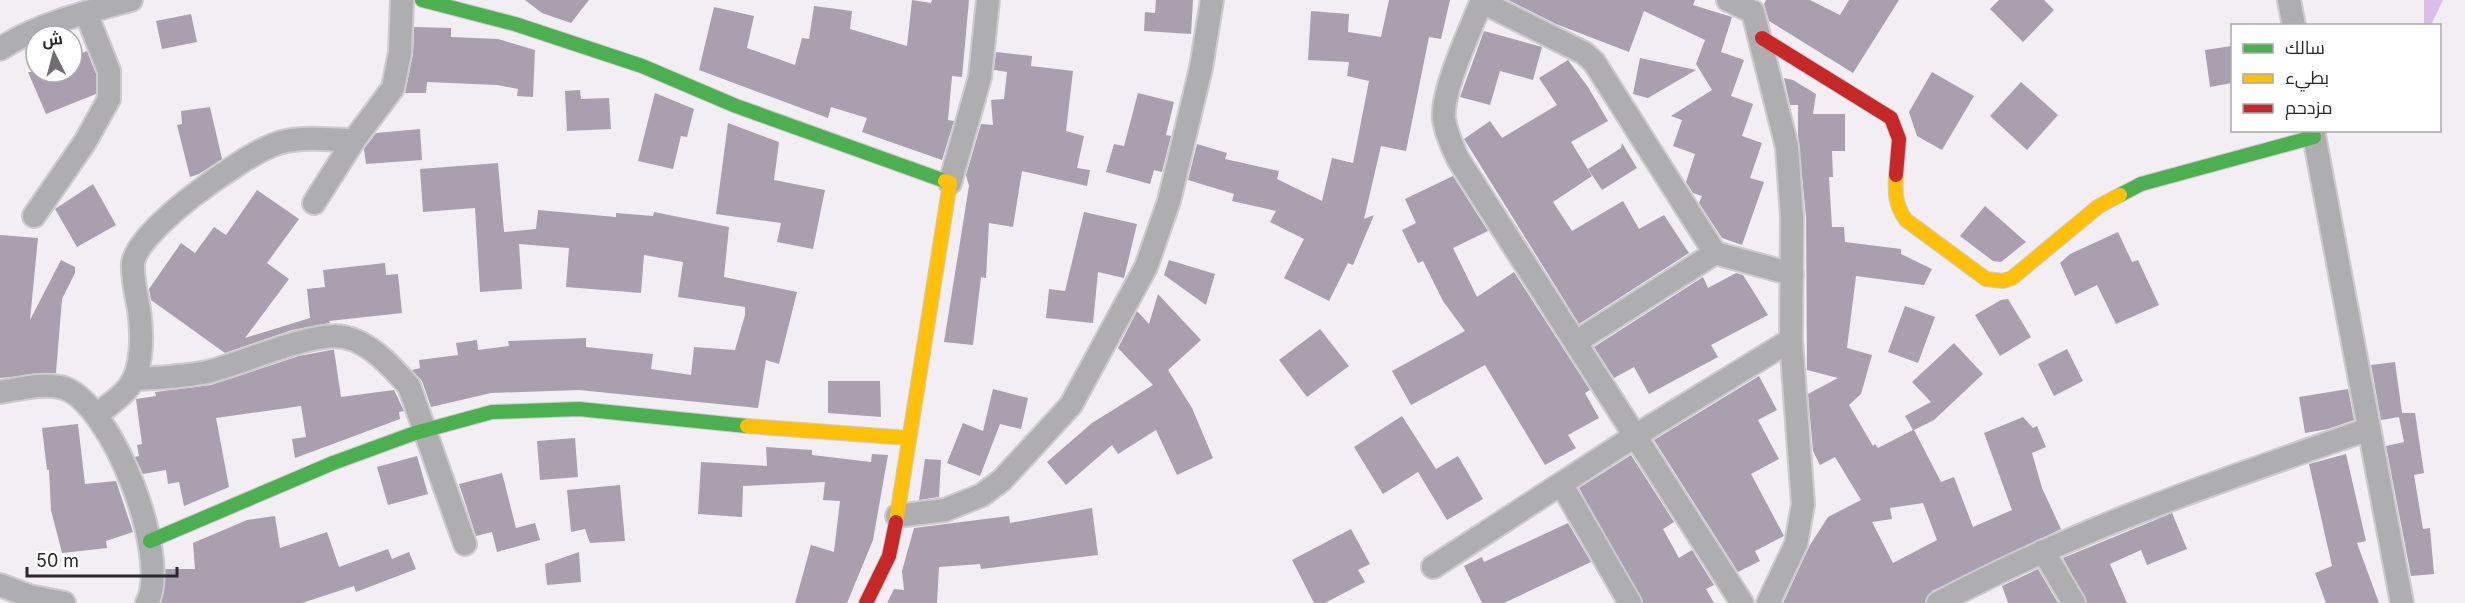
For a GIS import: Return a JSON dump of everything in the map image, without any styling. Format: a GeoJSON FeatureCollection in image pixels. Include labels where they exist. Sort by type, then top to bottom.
{"type":"FeatureCollection","features":[{"type":"Feature","properties":{"kind":"street"},"geometry":{"type":"LineString","coordinates":[[5,43],[86,13],[131,0]]}},
{"type":"Feature","properties":{"kind":"street"},"geometry":{"type":"LineString","coordinates":[[314,203],[354,140],[393,88],[400,52],[402,0]]}},
{"type":"Feature","properties":{"kind":"street"},"geometry":{"type":"LineString","coordinates":[[422,0],[515,24],[642,66],[735,105],[950,183]]}},
{"type":"Feature","properties":{"kind":"street"},"geometry":{"type":"LineString","coordinates":[[866,603],[889,556],[950,183],[980,77],[988,0]]}},
{"type":"Feature","properties":{"kind":"street"},"geometry":{"type":"LineString","coordinates":[[897,516],[945,510],[982,495],[1002,480],[1071,405],[1146,267],[1169,201],[1201,68],[1212,0]]}},
{"type":"Feature","properties":{"kind":"street"},"geometry":{"type":"LineString","coordinates":[[1728,0],[1755,6],[1787,147],[1792,217],[1791,340],[1803,504],[1796,544],[1768,603]]}},
{"type":"Feature","properties":{"kind":"street"},"geometry":{"type":"LineString","coordinates":[[2289,0],[2294,24]]}},
{"type":"Feature","properties":{"kind":"street"},"geometry":{"type":"LineString","coordinates":[[1743,603],[1458,159],[1446,132],[1444,117],[1446,99],[1482,1],[1584,52],[1594,62],[1715,253],[1792,274]]}},
{"type":"Feature","properties":{"kind":"street"},"geometry":{"type":"LineString","coordinates":[[34,216],[85,142],[109,99],[109,71],[86,13]]}},
{"type":"Feature","properties":{"kind":"street"},"geometry":{"type":"LineString","coordinates":[[1762,38],[1891,118],[1898,131],[1895,195],[1902,215],[1978,275],[1995,281],[2012,278],[2099,206],[2141,184],[2314,134],[2402,603]]}},
{"type":"Feature","properties":{"kind":"street"},"geometry":{"type":"LineString","coordinates":[[97,415],[128,388],[134,379],[139,363],[140,319],[133,263],[136,253],[154,228],[218,178],[273,144],[291,140],[354,140]]}},
{"type":"Feature","properties":{"kind":"street"},"geometry":{"type":"LineString","coordinates":[[1576,342],[1715,253]]}},
{"type":"Feature","properties":{"kind":"street"},"geometry":{"type":"LineString","coordinates":[[134,379],[168,378],[208,372],[320,338],[344,337],[370,349],[392,366],[409,386],[426,430],[448,502],[465,544]]}},
{"type":"Feature","properties":{"kind":"street"},"geometry":{"type":"LineString","coordinates":[[1433,567],[1635,436],[1791,340]]}},
{"type":"Feature","properties":{"kind":"street"},"geometry":{"type":"LineString","coordinates":[[0,392],[31,388],[65,388],[97,415],[126,470],[146,518],[153,580],[152,594],[147,603]]}},
{"type":"Feature","properties":{"kind":"street"},"geometry":{"type":"LineString","coordinates":[[150,541],[333,463],[426,430],[492,412],[579,409],[741,426],[909,438]]}},
{"type":"Feature","properties":{"kind":"street"},"geometry":{"type":"LineString","coordinates":[[1938,603],[2043,551],[2189,492],[2369,429]]}},
{"type":"Feature","properties":{"kind":"street"},"geometry":{"type":"LineString","coordinates":[[1562,485],[1630,603]]}},
{"type":"Feature","properties":{"kind":"street"},"geometry":{"type":"LineString","coordinates":[[2043,551],[2074,603]]}},
{"type":"Feature","properties":{"kind":"street"},"geometry":{"type":"LineString","coordinates":[[0,585],[29,596],[64,603]]}},
{"type":"Feature","properties":{"kind":"shaded area"},"geometry":{"type":"Polygon","coordinates":[[[2424,0],[2443,0],[2431,24],[2424,24],[2424,0]]]}},
{"type":"Feature","properties":{"kind":"building"},"geometry":{"type":"Polygon","coordinates":[[[525,0],[589,0],[571,23],[542,13],[525,0]]]}},
{"type":"Feature","properties":{"kind":"building"},"geometry":{"type":"Polygon","coordinates":[[[912,0],[931,3],[932,0],[969,0],[962,77],[952,76],[948,120],[954,121],[942,160],[862,132],[867,118],[831,107],[828,118],[699,70],[714,7],[754,16],[747,48],[795,65],[802,38],[809,39],[814,6],[852,11],[850,29],[907,46],[912,0]]]}},
{"type":"Feature","properties":{"kind":"building"},"geometry":{"type":"Polygon","coordinates":[[[1156,0],[1193,0],[1191,34],[1144,31],[1145,12],[1155,13],[1156,0]]]}},
{"type":"Feature","properties":{"kind":"building"},"geometry":{"type":"Polygon","coordinates":[[[1389,0],[1450,0],[1441,39],[1429,37],[1406,151],[1381,146],[1364,219],[1374,215],[1353,265],[1348,263],[1329,301],[1284,278],[1304,239],[1270,222],[1276,211],[1232,201],[1234,194],[1188,180],[1197,144],[1227,153],[1225,159],[1279,171],[1277,179],[1322,201],[1332,158],[1353,163],[1369,81],[1347,76],[1349,62],[1308,60],[1311,11],[1349,14],[1348,32],[1381,37],[1389,0]]]}},
{"type":"Feature","properties":{"kind":"building"},"geometry":{"type":"Polygon","coordinates":[[[1508,0],[1695,0],[1693,5],[1732,17],[1721,52],[1744,60],[1731,96],[1753,104],[1742,136],[1762,143],[1750,178],[1764,182],[1742,245],[1722,238],[1699,203],[1702,196],[1693,193],[1686,182],[1695,154],[1673,146],[1682,120],[1671,116],[1712,90],[1696,64],[1705,40],[1644,11],[1629,52],[1556,24],[1508,0]]]}},
{"type":"Feature","properties":{"kind":"building"},"geometry":{"type":"Polygon","coordinates":[[[1766,0],[1810,0],[1840,15],[1849,0],[1899,0],[1853,73],[1769,21],[1764,4],[1766,0]]]}},
{"type":"Feature","properties":{"kind":"building"},"geometry":{"type":"Polygon","coordinates":[[[1999,0],[2044,0],[2054,10],[2023,42],[1990,9],[1999,0]]]}},
{"type":"Feature","properties":{"kind":"building"},"geometry":{"type":"Polygon","coordinates":[[[191,14],[197,42],[162,49],[156,21],[191,14]]]}},
{"type":"Feature","properties":{"kind":"building"},"geometry":{"type":"Polygon","coordinates":[[[414,27],[451,28],[451,37],[498,39],[535,50],[533,97],[517,96],[518,89],[497,85],[427,82],[426,93],[405,93],[413,54],[414,27]]]}},
{"type":"Feature","properties":{"kind":"building"},"geometry":{"type":"Polygon","coordinates":[[[1484,31],[1542,47],[1533,80],[1500,71],[1490,105],[1460,97],[1484,31]]]}},
{"type":"Feature","properties":{"kind":"building"},"geometry":{"type":"Polygon","coordinates":[[[2231,46],[2231,83],[2210,87],[2205,50],[2231,46]]]}},
{"type":"Feature","properties":{"kind":"building"},"geometry":{"type":"Polygon","coordinates":[[[87,51],[96,74],[96,94],[46,114],[33,84],[84,84],[84,52],[87,51]]]}},
{"type":"Feature","properties":{"kind":"building"},"geometry":{"type":"Polygon","coordinates":[[[996,52],[1032,56],[1031,66],[1073,71],[1066,131],[1084,136],[1077,168],[1090,170],[1087,186],[1022,171],[1013,227],[989,223],[986,278],[981,277],[973,345],[944,342],[969,186],[966,175],[981,124],[993,125],[991,100],[1004,99],[1007,72],[994,70],[996,52]]]}},
{"type":"Feature","properties":{"kind":"building"},"geometry":{"type":"Polygon","coordinates":[[[1640,58],[1696,70],[1648,98],[1633,94],[1640,58]]]}},
{"type":"Feature","properties":{"kind":"building"},"geometry":{"type":"Polygon","coordinates":[[[1568,60],[1588,87],[1608,121],[1571,142],[1592,176],[1553,202],[1572,231],[1623,201],[1639,229],[1664,215],[1689,253],[1579,324],[1464,139],[1490,121],[1502,138],[1557,105],[1539,78],[1568,60]]]}},
{"type":"Feature","properties":{"kind":"building"},"geometry":{"type":"Polygon","coordinates":[[[1932,72],[1974,96],[1942,150],[1917,136],[1909,112],[1932,72]]]}},
{"type":"Feature","properties":{"kind":"building"},"geometry":{"type":"Polygon","coordinates":[[[1784,78],[1793,80],[1816,94],[1813,114],[1845,114],[1845,151],[1832,151],[1833,177],[1829,177],[1832,227],[1844,227],[1845,242],[1901,249],[1901,254],[1932,269],[1924,285],[1856,276],[1847,348],[1872,355],[1861,394],[1849,405],[1873,446],[1875,444],[1878,448],[1913,430],[1905,416],[1931,402],[1912,382],[1954,343],[1983,374],[1934,420],[1914,430],[1941,482],[1954,477],[1973,527],[2012,510],[1984,433],[2023,417],[2033,428],[2037,426],[2046,447],[2032,453],[2042,488],[2061,529],[1932,591],[1925,603],[1783,603],[1810,545],[1828,517],[1861,500],[1835,457],[1820,465],[1813,451],[1808,394],[1838,378],[1807,370],[1806,217],[1798,135],[1798,105],[1790,105],[1784,78]],[[1923,503],[1890,508],[1892,519],[1872,522],[1893,563],[1937,540],[1923,503]]]}},
{"type":"Feature","properties":{"kind":"building"},"geometry":{"type":"Polygon","coordinates":[[[2021,82],[2058,115],[2027,150],[1990,116],[2021,82]]]}},
{"type":"Feature","properties":{"kind":"building"},"geometry":{"type":"Polygon","coordinates":[[[580,90],[581,99],[609,98],[611,129],[567,131],[565,91],[580,90]]]}},
{"type":"Feature","properties":{"kind":"building"},"geometry":{"type":"Polygon","coordinates":[[[655,93],[694,109],[687,137],[681,136],[673,169],[638,161],[655,93]]]}},
{"type":"Feature","properties":{"kind":"building"},"geometry":{"type":"Polygon","coordinates":[[[1138,93],[1174,102],[1166,135],[1171,136],[1162,172],[1154,170],[1150,184],[1106,172],[1114,144],[1124,146],[1138,93]]]}},
{"type":"Feature","properties":{"kind":"building"},"geometry":{"type":"Polygon","coordinates":[[[210,107],[222,159],[190,177],[177,125],[182,124],[181,111],[210,107]]]}},
{"type":"Feature","properties":{"kind":"building"},"geometry":{"type":"Polygon","coordinates":[[[728,123],[779,142],[774,180],[825,190],[813,249],[777,242],[781,223],[716,214],[728,123]]]}},
{"type":"Feature","properties":{"kind":"building"},"geometry":{"type":"Polygon","coordinates":[[[420,129],[422,160],[366,164],[364,149],[376,133],[420,129]]]}},
{"type":"Feature","properties":{"kind":"building"},"geometry":{"type":"Polygon","coordinates":[[[1622,143],[1637,168],[1602,190],[1588,169],[1621,148],[1622,143]]]}},
{"type":"Feature","properties":{"kind":"building"},"geometry":{"type":"Polygon","coordinates":[[[498,163],[504,232],[536,229],[538,210],[616,217],[616,213],[653,216],[654,212],[729,227],[724,277],[797,292],[779,364],[766,360],[758,408],[579,390],[491,393],[431,407],[422,381],[412,370],[420,368],[419,360],[458,355],[456,343],[477,340],[478,350],[509,346],[508,341],[586,338],[586,347],[653,354],[651,369],[691,375],[694,347],[735,350],[745,315],[745,307],[678,297],[683,262],[644,255],[641,293],[566,287],[569,248],[519,244],[522,289],[480,292],[475,208],[423,212],[420,169],[498,163]]]}},
{"type":"Feature","properties":{"kind":"building"},"geometry":{"type":"Polygon","coordinates":[[[1453,176],[1488,231],[1453,248],[1477,297],[1514,272],[1590,390],[1585,393],[1599,418],[1568,435],[1576,448],[1545,465],[1485,365],[1411,405],[1392,371],[1465,331],[1443,301],[1423,261],[1418,263],[1402,230],[1416,223],[1405,199],[1453,176]]]}},
{"type":"Feature","properties":{"kind":"building"},"geometry":{"type":"Polygon","coordinates":[[[93,184],[116,225],[77,247],[55,209],[93,184]]]}},
{"type":"Feature","properties":{"kind":"building"},"geometry":{"type":"Polygon","coordinates":[[[257,190],[299,219],[267,263],[289,279],[245,338],[310,318],[307,289],[325,287],[323,270],[385,263],[386,275],[398,274],[402,313],[329,321],[330,323],[292,330],[225,353],[151,300],[149,289],[181,243],[195,253],[214,227],[226,235],[257,190]]]}},
{"type":"Feature","properties":{"kind":"building"},"geometry":{"type":"Polygon","coordinates":[[[1985,206],[2026,242],[2001,262],[1993,261],[1960,236],[1985,206]]]}},
{"type":"Feature","properties":{"kind":"building"},"geometry":{"type":"Polygon","coordinates":[[[1084,212],[1137,224],[1124,278],[1098,272],[1093,323],[1046,318],[1049,289],[1065,291],[1084,212]]]}},
{"type":"Feature","properties":{"kind":"building"},"geometry":{"type":"Polygon","coordinates":[[[2118,232],[2132,262],[2138,260],[2159,305],[2116,324],[2097,285],[2075,296],[2060,263],[2070,254],[2118,232]]]}},
{"type":"Feature","properties":{"kind":"building"},"geometry":{"type":"Polygon","coordinates":[[[0,235],[38,238],[30,320],[61,260],[75,267],[75,273],[62,299],[56,373],[0,378],[0,235]]]}},
{"type":"Feature","properties":{"kind":"building"},"geometry":{"type":"Polygon","coordinates":[[[1169,260],[1215,274],[1206,305],[1164,275],[1169,260]]]}},
{"type":"Feature","properties":{"kind":"building"},"geometry":{"type":"Polygon","coordinates":[[[1736,273],[1743,275],[1768,315],[1711,345],[1718,357],[1649,394],[1634,367],[1614,378],[1594,347],[1703,277],[1708,288],[1736,273]]]}},
{"type":"Feature","properties":{"kind":"building"},"geometry":{"type":"Polygon","coordinates":[[[1158,294],[1201,340],[1168,370],[1192,408],[1213,458],[1177,475],[1156,430],[1118,454],[1112,445],[1066,485],[1047,462],[1092,423],[1153,385],[1118,348],[1137,311],[1149,324],[1158,294]]]}},
{"type":"Feature","properties":{"kind":"building"},"geometry":{"type":"Polygon","coordinates":[[[2008,299],[2031,337],[2000,356],[1975,315],[2001,300],[2008,299]]]}},
{"type":"Feature","properties":{"kind":"building"},"geometry":{"type":"Polygon","coordinates":[[[1905,306],[1935,317],[1918,363],[1888,352],[1905,306]]]}},
{"type":"Feature","properties":{"kind":"building"},"geometry":{"type":"Polygon","coordinates":[[[1320,329],[1349,366],[1307,397],[1279,360],[1320,329]]]}},
{"type":"Feature","properties":{"kind":"building"},"geometry":{"type":"Polygon","coordinates":[[[2067,349],[2083,381],[2054,396],[2038,364],[2067,349]]]}},
{"type":"Feature","properties":{"kind":"building"},"geometry":{"type":"Polygon","coordinates":[[[334,350],[341,397],[394,390],[404,411],[399,412],[400,419],[295,458],[292,439],[306,437],[301,406],[216,418],[229,487],[184,506],[179,482],[168,484],[166,470],[143,474],[135,457],[139,456],[137,445],[142,444],[136,399],[156,396],[155,392],[211,385],[299,356],[334,350]]]}},
{"type":"Feature","properties":{"kind":"building"},"geometry":{"type":"Polygon","coordinates":[[[2395,362],[2402,413],[2415,413],[2424,473],[2414,475],[2423,529],[2430,528],[2434,574],[2411,576],[2386,446],[2404,442],[2399,417],[2381,420],[2371,365],[2395,362]]]}},
{"type":"Feature","properties":{"kind":"building"},"geometry":{"type":"Polygon","coordinates":[[[1759,376],[1777,410],[1758,420],[1779,459],[1751,474],[1784,536],[1755,551],[1760,561],[1738,572],[1654,440],[1759,376]]]}},
{"type":"Feature","properties":{"kind":"building"},"geometry":{"type":"Polygon","coordinates":[[[828,381],[880,381],[881,417],[828,413],[828,381]]]}},
{"type":"Feature","properties":{"kind":"building"},"geometry":{"type":"Polygon","coordinates":[[[993,389],[1028,398],[1021,429],[1000,424],[980,476],[947,463],[963,423],[983,431],[993,389]]]}},
{"type":"Feature","properties":{"kind":"building"},"geometry":{"type":"Polygon","coordinates":[[[2348,389],[2354,420],[2328,429],[2305,433],[2299,397],[2348,389]]]}},
{"type":"Feature","properties":{"kind":"building"},"geometry":{"type":"Polygon","coordinates":[[[1402,416],[1436,469],[1458,456],[1483,499],[1447,520],[1418,472],[1383,494],[1354,447],[1402,416]]]}},
{"type":"Feature","properties":{"kind":"building"},"geometry":{"type":"Polygon","coordinates":[[[78,424],[85,484],[116,481],[133,532],[106,541],[107,548],[62,553],[51,510],[49,470],[47,470],[42,428],[78,424]]]}},
{"type":"Feature","properties":{"kind":"building"},"geometry":{"type":"Polygon","coordinates":[[[575,438],[578,477],[540,480],[537,441],[575,438]]]}},
{"type":"Feature","properties":{"kind":"building"},"geometry":{"type":"Polygon","coordinates":[[[766,447],[812,450],[812,455],[871,462],[872,454],[888,455],[873,540],[847,603],[795,603],[811,545],[834,552],[840,501],[823,500],[825,482],[743,486],[742,517],[698,514],[701,462],[767,466],[766,447]]]}},
{"type":"Feature","properties":{"kind":"building"},"geometry":{"type":"Polygon","coordinates":[[[2346,454],[2366,541],[2357,543],[2379,603],[2326,603],[2315,573],[2332,566],[2309,464],[2346,454]]]}},
{"type":"Feature","properties":{"kind":"building"},"geometry":{"type":"Polygon","coordinates":[[[1631,455],[1674,522],[1663,529],[1679,558],[1692,550],[1714,585],[1706,589],[1714,603],[1643,603],[1579,488],[1631,455]]]}},
{"type":"Feature","properties":{"kind":"building"},"geometry":{"type":"Polygon","coordinates":[[[417,456],[428,494],[388,505],[377,467],[417,456]]]}},
{"type":"Feature","properties":{"kind":"building"},"geometry":{"type":"Polygon","coordinates":[[[925,459],[941,460],[939,497],[919,500],[925,459]]]}},
{"type":"Feature","properties":{"kind":"building"},"geometry":{"type":"Polygon","coordinates":[[[502,473],[516,528],[535,523],[540,540],[497,552],[492,532],[476,536],[459,484],[502,473]]]}},
{"type":"Feature","properties":{"kind":"building"},"geometry":{"type":"Polygon","coordinates":[[[620,485],[625,541],[590,543],[585,529],[571,532],[567,490],[620,485]]]}},
{"type":"Feature","properties":{"kind":"building"},"geometry":{"type":"Polygon","coordinates":[[[1092,508],[1098,555],[981,569],[980,564],[939,567],[937,603],[887,603],[894,589],[904,590],[902,571],[914,528],[1009,516],[1010,523],[1092,508]]]}},
{"type":"Feature","properties":{"kind":"building"},"geometry":{"type":"Polygon","coordinates":[[[2172,513],[2187,549],[2147,565],[2141,550],[2110,564],[2127,603],[2087,603],[2063,558],[2172,513]]]}},
{"type":"Feature","properties":{"kind":"building"},"geometry":{"type":"Polygon","coordinates":[[[275,516],[280,548],[327,532],[339,567],[388,549],[392,559],[409,552],[416,569],[356,592],[354,586],[302,603],[161,603],[165,569],[195,569],[193,543],[247,520],[275,516]]]}},
{"type":"Feature","properties":{"kind":"building"},"geometry":{"type":"Polygon","coordinates":[[[1568,523],[1591,562],[1504,603],[1482,603],[1464,566],[1482,557],[1484,562],[1568,523]]]}},
{"type":"Feature","properties":{"kind":"building"},"geometry":{"type":"Polygon","coordinates":[[[1351,529],[1370,564],[1358,570],[1365,582],[1325,603],[1314,603],[1292,560],[1351,529]]]}},
{"type":"Feature","properties":{"kind":"building"},"geometry":{"type":"Polygon","coordinates":[[[579,552],[581,582],[547,585],[545,564],[579,552]]]}},
{"type":"Feature","properties":{"kind":"building"},"geometry":{"type":"Polygon","coordinates":[[[2038,569],[2058,603],[2008,603],[2002,586],[2038,569]]]}},
{"type":"Feature","properties":{"kind":"traffic: fast"},"geometry":{"type":"LineString","coordinates":[[422,0],[515,24],[642,66],[736,106],[945,181]]}},
{"type":"Feature","properties":{"kind":"traffic: fast"},"geometry":{"type":"LineString","coordinates":[[2120,195],[2141,184],[2314,137]]}},
{"type":"Feature","properties":{"kind":"traffic: fast"},"geometry":{"type":"LineString","coordinates":[[150,541],[333,463],[415,433],[492,412],[579,409],[747,426]]}},
{"type":"Feature","properties":{"kind":"traffic: slow"},"geometry":{"type":"LineString","coordinates":[[1896,175],[1896,199],[1906,220],[1986,279],[2003,281],[2012,278],[2099,206],[2120,195]]}},
{"type":"Feature","properties":{"kind":"traffic: slow"},"geometry":{"type":"LineString","coordinates":[[896,522],[950,183],[945,181]]}},
{"type":"Feature","properties":{"kind":"traffic: slow"},"geometry":{"type":"LineString","coordinates":[[747,426],[909,438]]}},
{"type":"Feature","properties":{"kind":"traffic: jam"},"geometry":{"type":"LineString","coordinates":[[1762,38],[1891,118],[1899,139],[1896,175]]}},
{"type":"Feature","properties":{"kind":"traffic: jam"},"geometry":{"type":"LineString","coordinates":[[866,603],[889,556],[896,522]]}}]}
